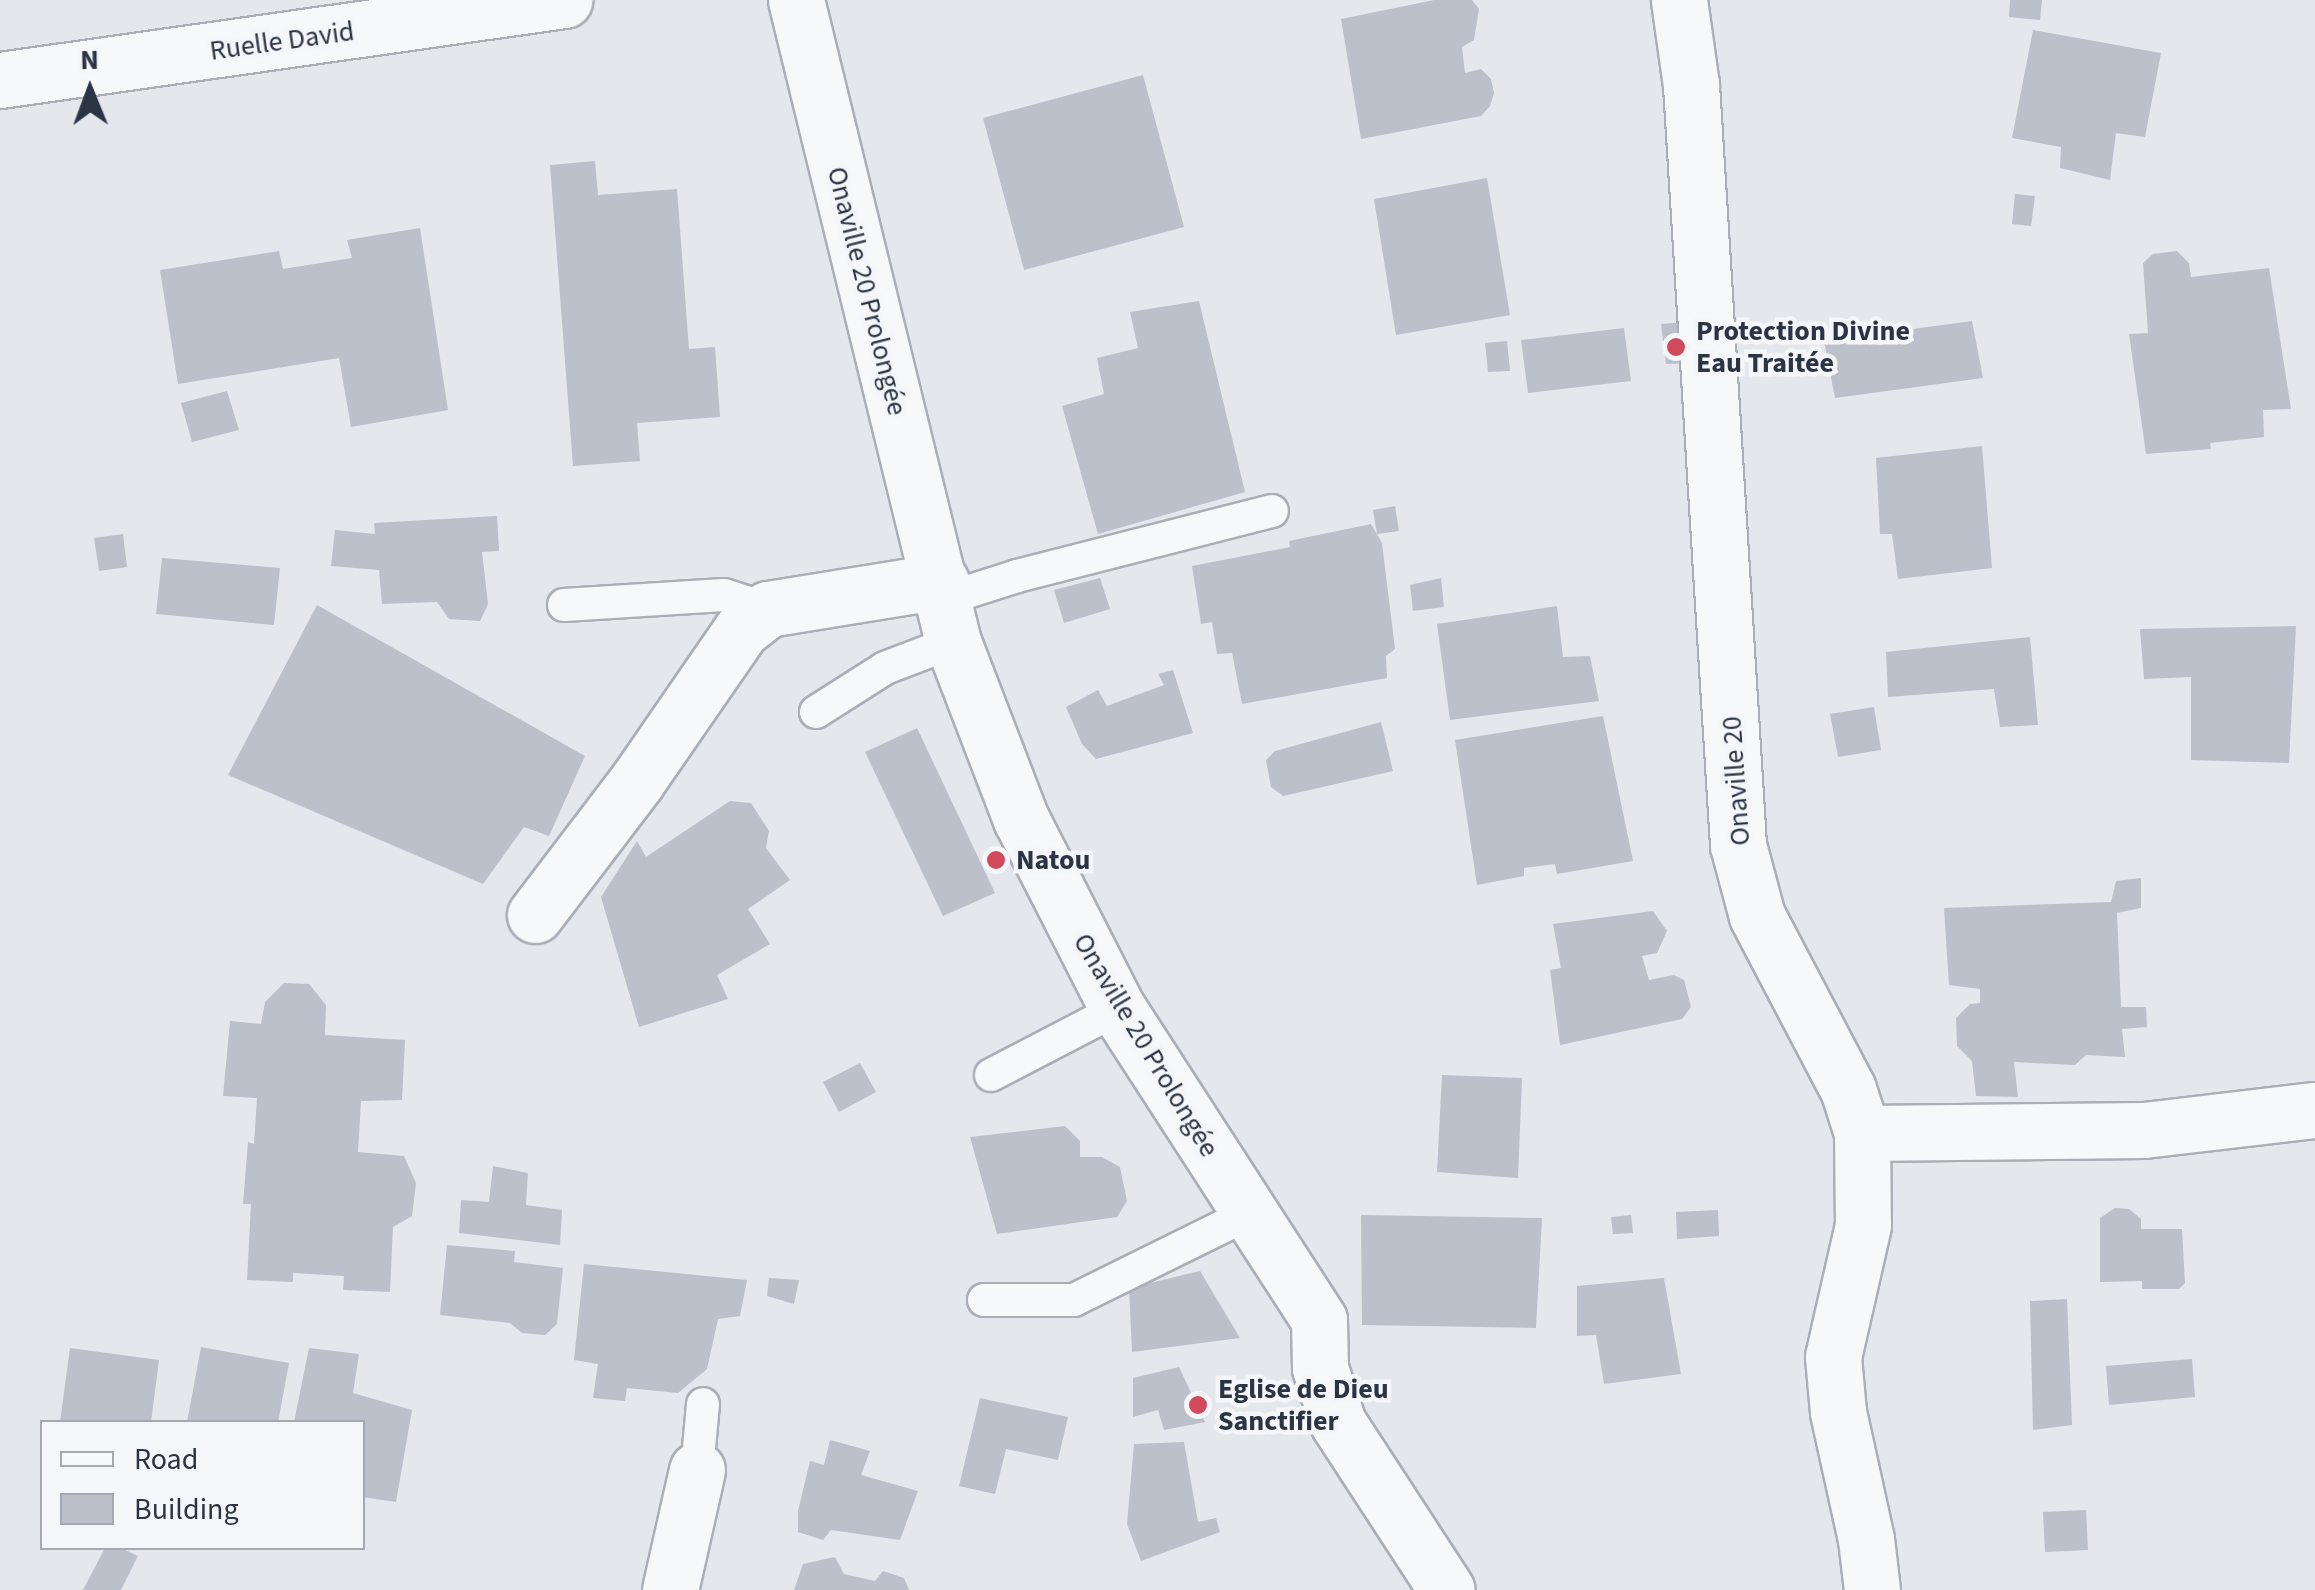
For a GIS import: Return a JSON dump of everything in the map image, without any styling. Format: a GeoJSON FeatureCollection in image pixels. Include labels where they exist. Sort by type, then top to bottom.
{"type":"FeatureCollection","features":[{"type":"Feature","properties":{"kind":"street","name":"Ruelle David"},"geometry":{"type":"LineString","coordinates":[[0,80],[564,0]]}},
{"type":"Feature","properties":{"kind":"street","name":"Onaville 20 Prolongée"},"geometry":{"type":"LineString","coordinates":[[796,0],[946,608],[1021,819],[1118,1009],[1319,1320],[1320,1368],[1338,1423],[1447,1590]]}},
{"type":"Feature","properties":{"kind":"street","name":"Onaville 20"},"geometry":{"type":"LineString","coordinates":[[1679,0],[1692,104],[1738,845],[1757,916],[1848,1089],[1862,1133],[1863,1225],[1833,1357],[1872,1590]]}},
{"type":"Feature","properties":{"kind":"street"},"geometry":{"type":"LineString","coordinates":[[535,915],[637,780],[741,630],[768,608],[946,608]]}},
{"type":"Feature","properties":{"kind":"street"},"geometry":{"type":"LineString","coordinates":[[1862,1133],[2144,1130],[2315,1110]]}},
{"type":"Feature","properties":{"kind":"street"},"geometry":{"type":"LineString","coordinates":[[670,1590],[697,1470]]}},
{"type":"Feature","properties":{"kind":"lane"},"geometry":{"type":"LineString","coordinates":[[816,712],[885,668],[946,608],[1017,576],[1272,511]]}},
{"type":"Feature","properties":{"kind":"lane"},"geometry":{"type":"LineString","coordinates":[[564,605],[724,595],[768,608]]}},
{"type":"Feature","properties":{"kind":"lane"},"geometry":{"type":"LineString","coordinates":[[992,1076],[1118,1009]]}},
{"type":"Feature","properties":{"kind":"lane"},"geometry":{"type":"LineString","coordinates":[[984,1300],[1074,1300],[1248,1214]]}},
{"type":"Feature","properties":{"kind":"lane"},"geometry":{"type":"LineString","coordinates":[[697,1470],[703,1404]]}},
{"type":"Feature","properties":{"kind":"building"},"geometry":{"type":"Polygon","coordinates":[[[1434,0],[1472,0],[1479,9],[1474,40],[1462,47],[1465,73],[1481,69],[1491,79],[1494,93],[1490,106],[1481,116],[1361,139],[1341,19],[1434,0]]]}},
{"type":"Feature","properties":{"kind":"building"},"geometry":{"type":"Polygon","coordinates":[[[2010,0],[2042,0],[2040,20],[2009,17],[2010,0]]]}},
{"type":"Feature","properties":{"kind":"building"},"geometry":{"type":"Polygon","coordinates":[[[2033,30],[2161,53],[2145,137],[2116,133],[2110,180],[2060,168],[2061,147],[2012,138],[2033,30]]]}},
{"type":"Feature","properties":{"kind":"building"},"geometry":{"type":"Polygon","coordinates":[[[1143,75],[1184,227],[1024,270],[983,118],[1143,75]]]}},
{"type":"Feature","properties":{"kind":"building"},"geometry":{"type":"Polygon","coordinates":[[[595,161],[598,195],[677,189],[689,349],[715,347],[720,417],[637,423],[640,461],[573,466],[550,165],[595,161]]]}},
{"type":"Feature","properties":{"kind":"building"},"geometry":{"type":"Polygon","coordinates":[[[1487,178],[1510,315],[1396,335],[1374,199],[1487,178]]]}},
{"type":"Feature","properties":{"kind":"building"},"geometry":{"type":"Polygon","coordinates":[[[2015,194],[2035,196],[2031,226],[2012,224],[2015,194]]]}},
{"type":"Feature","properties":{"kind":"building"},"geometry":{"type":"Polygon","coordinates":[[[420,228],[448,410],[351,427],[339,358],[178,384],[160,270],[279,251],[283,269],[352,258],[347,240],[420,228]]]}},
{"type":"Feature","properties":{"kind":"building"},"geometry":{"type":"Polygon","coordinates":[[[2177,251],[2189,263],[2191,277],[2269,268],[2291,409],[2263,410],[2264,437],[2210,443],[2211,449],[2146,454],[2129,334],[2148,333],[2143,263],[2153,254],[2177,251]]]}},
{"type":"Feature","properties":{"kind":"building"},"geometry":{"type":"Polygon","coordinates":[[[1199,301],[1245,492],[1098,534],[1062,406],[1104,394],[1097,358],[1138,348],[1130,312],[1199,301]]]}},
{"type":"Feature","properties":{"kind":"building"},"geometry":{"type":"Polygon","coordinates":[[[1972,321],[1983,378],[1835,398],[1824,341],[1972,321]]]}},
{"type":"Feature","properties":{"kind":"building"},"geometry":{"type":"Polygon","coordinates":[[[1687,322],[1691,363],[1666,364],[1661,324],[1687,322]]]}},
{"type":"Feature","properties":{"kind":"building"},"geometry":{"type":"Polygon","coordinates":[[[1624,328],[1631,381],[1528,393],[1521,340],[1624,328]]]}},
{"type":"Feature","properties":{"kind":"building"},"geometry":{"type":"Polygon","coordinates":[[[1507,341],[1510,371],[1488,372],[1485,343],[1507,341]]]}},
{"type":"Feature","properties":{"kind":"building"},"geometry":{"type":"Polygon","coordinates":[[[227,391],[239,430],[192,442],[181,403],[227,391]]]}},
{"type":"Feature","properties":{"kind":"building"},"geometry":{"type":"Polygon","coordinates":[[[1982,446],[1992,568],[1898,579],[1892,534],[1880,534],[1876,458],[1982,446]]]}},
{"type":"Feature","properties":{"kind":"building"},"geometry":{"type":"Polygon","coordinates":[[[1395,506],[1399,531],[1377,534],[1373,510],[1395,506]]]}},
{"type":"Feature","properties":{"kind":"building"},"geometry":{"type":"Polygon","coordinates":[[[497,516],[499,551],[482,552],[488,604],[480,621],[449,619],[437,602],[382,604],[379,570],[331,566],[335,530],[375,534],[374,523],[497,516]]]}},
{"type":"Feature","properties":{"kind":"building"},"geometry":{"type":"Polygon","coordinates":[[[1371,524],[1382,543],[1395,649],[1386,656],[1387,678],[1242,704],[1232,653],[1217,654],[1212,622],[1201,624],[1192,566],[1290,547],[1289,541],[1371,524]]]}},
{"type":"Feature","properties":{"kind":"building"},"geometry":{"type":"Polygon","coordinates":[[[123,534],[127,567],[99,571],[94,538],[123,534]]]}},
{"type":"Feature","properties":{"kind":"building"},"geometry":{"type":"Polygon","coordinates":[[[162,558],[280,568],[274,625],[156,614],[162,558]]]}},
{"type":"Feature","properties":{"kind":"building"},"geometry":{"type":"Polygon","coordinates":[[[1100,578],[1110,609],[1064,623],[1054,590],[1100,578]]]}},
{"type":"Feature","properties":{"kind":"building"},"geometry":{"type":"Polygon","coordinates":[[[1441,578],[1444,607],[1413,611],[1410,585],[1441,578]]]}},
{"type":"Feature","properties":{"kind":"building"},"geometry":{"type":"Polygon","coordinates":[[[317,605],[585,756],[549,836],[524,827],[483,884],[228,775],[317,605]]]}},
{"type":"Feature","properties":{"kind":"building"},"geometry":{"type":"Polygon","coordinates":[[[1557,606],[1563,657],[1590,656],[1599,701],[1450,720],[1437,624],[1557,606]]]}},
{"type":"Feature","properties":{"kind":"building"},"geometry":{"type":"Polygon","coordinates":[[[2296,626],[2289,763],[2191,760],[2191,677],[2144,679],[2140,629],[2296,626]]]}},
{"type":"Feature","properties":{"kind":"building"},"geometry":{"type":"Polygon","coordinates":[[[2030,637],[2038,725],[2000,727],[1994,689],[1888,697],[1886,652],[2030,637]]]}},
{"type":"Feature","properties":{"kind":"building"},"geometry":{"type":"Polygon","coordinates":[[[1173,670],[1193,733],[1096,759],[1082,744],[1066,707],[1098,690],[1107,706],[1164,685],[1158,674],[1173,670]]]}},
{"type":"Feature","properties":{"kind":"building"},"geometry":{"type":"Polygon","coordinates":[[[1874,707],[1881,750],[1838,757],[1830,714],[1874,707]]]}},
{"type":"Feature","properties":{"kind":"building"},"geometry":{"type":"Polygon","coordinates":[[[1603,716],[1633,861],[1557,874],[1555,864],[1524,868],[1524,876],[1477,885],[1455,740],[1603,716]]]}},
{"type":"Feature","properties":{"kind":"building"},"geometry":{"type":"Polygon","coordinates":[[[1381,722],[1393,771],[1283,796],[1271,787],[1266,760],[1275,751],[1381,722]]]}},
{"type":"Feature","properties":{"kind":"building"},"geometry":{"type":"Polygon","coordinates":[[[917,728],[995,893],[943,916],[865,752],[917,728]]]}},
{"type":"Feature","properties":{"kind":"building"},"geometry":{"type":"Polygon","coordinates":[[[730,801],[751,803],[769,831],[766,848],[790,880],[748,909],[770,944],[717,975],[728,999],[639,1027],[601,897],[637,841],[646,857],[730,801]]]}},
{"type":"Feature","properties":{"kind":"building"},"geometry":{"type":"Polygon","coordinates":[[[2141,878],[2141,908],[2117,913],[2121,1007],[2146,1007],[2147,1027],[2122,1029],[2125,1057],[2086,1055],[2075,1065],[2014,1062],[2018,1097],[1976,1096],[1972,1061],[1957,1046],[1956,1018],[1970,1004],[1980,1003],[1980,989],[1949,985],[1944,908],[2111,902],[2116,881],[2141,878]]]}},
{"type":"Feature","properties":{"kind":"building"},"geometry":{"type":"Polygon","coordinates":[[[1653,911],[1667,931],[1657,953],[1642,956],[1649,980],[1674,975],[1684,980],[1691,1007],[1682,1019],[1560,1045],[1550,970],[1561,968],[1553,924],[1653,911]]]}},
{"type":"Feature","properties":{"kind":"building"},"geometry":{"type":"Polygon","coordinates":[[[284,983],[309,984],[326,1005],[325,1035],[405,1040],[402,1100],[361,1101],[358,1152],[404,1156],[416,1183],[412,1216],[393,1227],[390,1292],[343,1290],[344,1276],[293,1273],[293,1282],[247,1280],[251,1204],[243,1204],[248,1142],[254,1144],[257,1098],[223,1096],[230,1021],[261,1024],[265,1002],[284,983]]]}},
{"type":"Feature","properties":{"kind":"building"},"geometry":{"type":"Polygon","coordinates":[[[860,1063],[876,1092],[839,1112],[823,1082],[860,1063]]]}},
{"type":"Feature","properties":{"kind":"building"},"geometry":{"type":"Polygon","coordinates":[[[1442,1075],[1522,1078],[1518,1178],[1437,1172],[1442,1075]]]}},
{"type":"Feature","properties":{"kind":"building"},"geometry":{"type":"Polygon","coordinates":[[[1065,1126],[1080,1141],[1080,1157],[1102,1157],[1120,1167],[1127,1201],[1117,1217],[997,1234],[970,1137],[1065,1126]]]}},
{"type":"Feature","properties":{"kind":"building"},"geometry":{"type":"Polygon","coordinates":[[[493,1166],[528,1173],[526,1205],[562,1210],[560,1245],[459,1233],[461,1200],[489,1202],[493,1166]]]}},
{"type":"Feature","properties":{"kind":"building"},"geometry":{"type":"Polygon","coordinates":[[[2115,1208],[2129,1209],[2141,1219],[2141,1229],[2182,1229],[2185,1283],[2179,1289],[2142,1289],[2142,1281],[2100,1282],[2100,1218],[2115,1208]]]}},
{"type":"Feature","properties":{"kind":"building"},"geometry":{"type":"Polygon","coordinates":[[[1718,1210],[1719,1236],[1677,1239],[1676,1212],[1718,1210]]]}},
{"type":"Feature","properties":{"kind":"building"},"geometry":{"type":"Polygon","coordinates":[[[1361,1215],[1542,1218],[1536,1328],[1362,1325],[1361,1215]]]}},
{"type":"Feature","properties":{"kind":"building"},"geometry":{"type":"Polygon","coordinates":[[[1631,1215],[1633,1233],[1613,1234],[1611,1217],[1631,1215]]]}},
{"type":"Feature","properties":{"kind":"building"},"geometry":{"type":"Polygon","coordinates":[[[447,1245],[515,1251],[514,1262],[563,1268],[557,1324],[545,1335],[522,1333],[510,1323],[440,1315],[447,1245]]]}},
{"type":"Feature","properties":{"kind":"building"},"geometry":{"type":"Polygon","coordinates":[[[584,1264],[747,1280],[740,1316],[718,1319],[707,1369],[678,1393],[627,1388],[625,1401],[593,1398],[598,1364],[574,1360],[584,1264]]]}},
{"type":"Feature","properties":{"kind":"building"},"geometry":{"type":"Polygon","coordinates":[[[1200,1271],[1240,1338],[1132,1352],[1129,1288],[1200,1271]]]}},
{"type":"Feature","properties":{"kind":"building"},"geometry":{"type":"Polygon","coordinates":[[[769,1278],[799,1280],[794,1304],[767,1296],[769,1278]]]}},
{"type":"Feature","properties":{"kind":"building"},"geometry":{"type":"Polygon","coordinates":[[[1664,1278],[1681,1374],[1604,1384],[1596,1335],[1577,1336],[1577,1286],[1664,1278]]]}},
{"type":"Feature","properties":{"kind":"building"},"geometry":{"type":"Polygon","coordinates":[[[2067,1299],[2072,1425],[2033,1430],[2030,1301],[2067,1299]]]}},
{"type":"Feature","properties":{"kind":"building"},"geometry":{"type":"Polygon","coordinates":[[[201,1347],[289,1363],[278,1420],[187,1420],[201,1347]]]}},
{"type":"Feature","properties":{"kind":"building"},"geometry":{"type":"Polygon","coordinates":[[[70,1348],[159,1360],[151,1420],[60,1420],[70,1348]]]}},
{"type":"Feature","properties":{"kind":"building"},"geometry":{"type":"Polygon","coordinates":[[[309,1348],[359,1354],[353,1393],[412,1410],[396,1502],[365,1497],[365,1420],[294,1420],[309,1348]]]}},
{"type":"Feature","properties":{"kind":"building"},"geometry":{"type":"Polygon","coordinates":[[[2192,1359],[2195,1397],[2109,1405],[2106,1366],[2192,1359]]]}},
{"type":"Feature","properties":{"kind":"building"},"geometry":{"type":"Polygon","coordinates":[[[1179,1367],[1205,1422],[1164,1430],[1158,1410],[1133,1417],[1133,1378],[1179,1367]]]}},
{"type":"Feature","properties":{"kind":"building"},"geometry":{"type":"Polygon","coordinates":[[[980,1398],[1068,1417],[1058,1460],[1006,1449],[995,1494],[959,1486],[980,1398]]]}},
{"type":"Feature","properties":{"kind":"building"},"geometry":{"type":"Polygon","coordinates":[[[830,1440],[870,1451],[861,1475],[918,1491],[900,1540],[831,1530],[823,1540],[798,1532],[798,1511],[810,1461],[824,1465],[830,1440]]]}},
{"type":"Feature","properties":{"kind":"building"},"geometry":{"type":"Polygon","coordinates":[[[1184,1442],[1198,1522],[1216,1518],[1220,1532],[1141,1561],[1127,1524],[1134,1444],[1184,1442]]]}},
{"type":"Feature","properties":{"kind":"building"},"geometry":{"type":"Polygon","coordinates":[[[2086,1510],[2088,1550],[2045,1552],[2043,1512],[2086,1510]]]}},
{"type":"Feature","properties":{"kind":"building"},"geometry":{"type":"Polygon","coordinates":[[[104,1550],[125,1550],[138,1556],[121,1590],[83,1590],[104,1550]]]}},
{"type":"Feature","properties":{"kind":"building"},"geometry":{"type":"Polygon","coordinates":[[[835,1557],[844,1574],[875,1581],[883,1571],[904,1578],[909,1590],[794,1590],[803,1564],[835,1557]]]}},
{"type":"Feature","properties":{"kind":"place","name":"Protection Divine Eau Traitée"},"geometry":{"type":"Point","coordinates":[1676,347]}},
{"type":"Feature","properties":{"kind":"place","name":"Natou"},"geometry":{"type":"Point","coordinates":[996,860]}},
{"type":"Feature","properties":{"kind":"place","name":"Eglise de Dieu Sanctifier"},"geometry":{"type":"Point","coordinates":[1198,1405]}}]}
